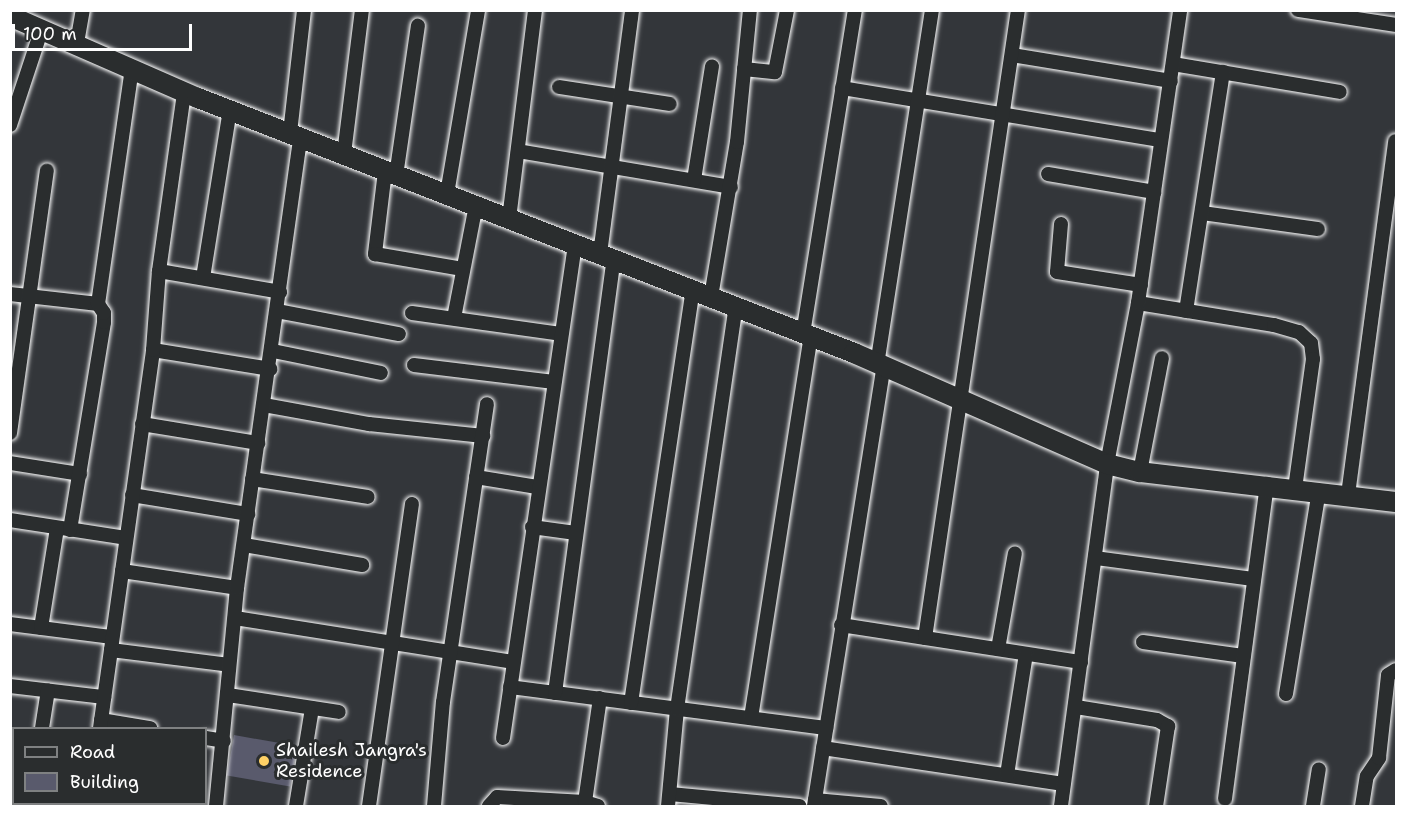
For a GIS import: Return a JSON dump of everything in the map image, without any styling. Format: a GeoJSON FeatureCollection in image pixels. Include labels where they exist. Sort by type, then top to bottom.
{"type":"FeatureCollection","features":[{"type":"Feature","properties":{"kind":"street"},"geometry":{"type":"LineString","coordinates":[[76,43],[82,10]]}},
{"type":"Feature","properties":{"kind":"street"},"geometry":{"type":"LineString","coordinates":[[216,807],[237,588],[273,351],[295,135],[304,10]]}},
{"type":"Feature","properties":{"kind":"street"},"geometry":{"type":"LineString","coordinates":[[344,154],[362,10]]}},
{"type":"Feature","properties":{"kind":"street"},"geometry":{"type":"LineString","coordinates":[[447,194],[478,10]]}},
{"type":"Feature","properties":{"kind":"street"},"geometry":{"type":"LineString","coordinates":[[509,219],[535,10]]}},
{"type":"Feature","properties":{"kind":"street"},"geometry":{"type":"LineString","coordinates":[[555,693],[576,533],[607,256],[611,166],[632,10]]}},
{"type":"Feature","properties":{"kind":"street"},"geometry":{"type":"LineString","coordinates":[[631,703],[702,293],[731,186],[750,10]]}},
{"type":"Feature","properties":{"kind":"street"},"geometry":{"type":"LineString","coordinates":[[744,69],[775,72],[787,10]]}},
{"type":"Feature","properties":{"kind":"street"},"geometry":{"type":"LineString","coordinates":[[751,718],[855,10]]}},
{"type":"Feature","properties":{"kind":"street"},"geometry":{"type":"LineString","coordinates":[[881,807],[814,803],[932,10]]}},
{"type":"Feature","properties":{"kind":"street"},"geometry":{"type":"LineString","coordinates":[[925,638],[1005,113],[1018,10]]}},
{"type":"Feature","properties":{"kind":"street"},"geometry":{"type":"LineString","coordinates":[[1061,807],[1107,464],[1141,285],[1180,10]]}},
{"type":"Feature","properties":{"kind":"street"},"geometry":{"type":"LineString","coordinates":[[1298,10],[1396,24]]}},
{"type":"Feature","properties":{"kind":"street"},"geometry":{"type":"LineString","coordinates":[[10,16],[42,28],[184,92],[702,293],[962,400],[1107,464],[1140,472],[1268,484],[1396,502]]}},
{"type":"Feature","properties":{"kind":"street"},"geometry":{"type":"LineString","coordinates":[[418,27],[375,254],[463,268]]}},
{"type":"Feature","properties":{"kind":"street"},"geometry":{"type":"LineString","coordinates":[[10,125],[42,28]]}},
{"type":"Feature","properties":{"kind":"street"},"geometry":{"type":"LineString","coordinates":[[1012,55],[1171,81]]}},
{"type":"Feature","properties":{"kind":"street"},"geometry":{"type":"LineString","coordinates":[[1173,64],[1340,92]]}},
{"type":"Feature","properties":{"kind":"street"},"geometry":{"type":"LineString","coordinates":[[694,180],[712,66]]}},
{"type":"Feature","properties":{"kind":"street"},"geometry":{"type":"LineString","coordinates":[[41,628],[64,529],[80,474],[104,322],[104,314],[98,304],[132,68]]}},
{"type":"Feature","properties":{"kind":"street"},"geometry":{"type":"LineString","coordinates":[[1186,310],[1223,72]]}},
{"type":"Feature","properties":{"kind":"street"},"geometry":{"type":"LineString","coordinates":[[559,87],[670,104]]}},
{"type":"Feature","properties":{"kind":"street"},"geometry":{"type":"LineString","coordinates":[[842,88],[1161,140]]}},
{"type":"Feature","properties":{"kind":"street"},"geometry":{"type":"LineString","coordinates":[[130,727],[100,724],[153,350],[159,271],[184,92]]}},
{"type":"Feature","properties":{"kind":"street"},"geometry":{"type":"LineString","coordinates":[[203,278],[230,110]]}},
{"type":"Feature","properties":{"kind":"street"},"geometry":{"type":"LineString","coordinates":[[1348,495],[1392,206],[1395,141]]}},
{"type":"Feature","properties":{"kind":"street"},"geometry":{"type":"LineString","coordinates":[[518,151],[731,186]]}},
{"type":"Feature","properties":{"kind":"street"},"geometry":{"type":"LineString","coordinates":[[10,433],[32,297],[47,171]]}},
{"type":"Feature","properties":{"kind":"street"},"geometry":{"type":"LineString","coordinates":[[1048,174],[1154,192]]}},
{"type":"Feature","properties":{"kind":"street"},"geometry":{"type":"LineString","coordinates":[[454,318],[476,205]]}},
{"type":"Feature","properties":{"kind":"street"},"geometry":{"type":"LineString","coordinates":[[1202,213],[1318,229]]}},
{"type":"Feature","properties":{"kind":"street"},"geometry":{"type":"LineString","coordinates":[[1061,224],[1057,272],[1141,285]]}},
{"type":"Feature","properties":{"kind":"street"},"geometry":{"type":"LineString","coordinates":[[503,738],[537,487],[575,244]]}},
{"type":"Feature","properties":{"kind":"street"},"geometry":{"type":"LineString","coordinates":[[159,271],[279,292]]}},
{"type":"Feature","properties":{"kind":"street"},"geometry":{"type":"LineString","coordinates":[[10,294],[98,304]]}},
{"type":"Feature","properties":{"kind":"street"},"geometry":{"type":"LineString","coordinates":[[1138,303],[1274,325],[1299,332],[1311,343],[1314,359],[1295,488]]}},
{"type":"Feature","properties":{"kind":"street"},"geometry":{"type":"LineString","coordinates":[[736,307],[677,709],[669,800],[799,807]]}},
{"type":"Feature","properties":{"kind":"street"},"geometry":{"type":"LineString","coordinates":[[277,311],[399,334]]}},
{"type":"Feature","properties":{"kind":"street"},"geometry":{"type":"LineString","coordinates":[[412,313],[561,334]]}},
{"type":"Feature","properties":{"kind":"street"},"geometry":{"type":"LineString","coordinates":[[153,350],[270,369]]}},
{"type":"Feature","properties":{"kind":"street"},"geometry":{"type":"LineString","coordinates":[[273,351],[381,373]]}},
{"type":"Feature","properties":{"kind":"street"},"geometry":{"type":"LineString","coordinates":[[1140,472],[1162,358]]}},
{"type":"Feature","properties":{"kind":"street"},"geometry":{"type":"LineString","coordinates":[[414,365],[554,382]]}},
{"type":"Feature","properties":{"kind":"street"},"geometry":{"type":"LineString","coordinates":[[434,807],[450,653],[487,404]]}},
{"type":"Feature","properties":{"kind":"street"},"geometry":{"type":"LineString","coordinates":[[264,405],[369,424],[483,436]]}},
{"type":"Feature","properties":{"kind":"street"},"geometry":{"type":"LineString","coordinates":[[142,424],[258,443]]}},
{"type":"Feature","properties":{"kind":"street"},"geometry":{"type":"LineString","coordinates":[[10,463],[80,474]]}},
{"type":"Feature","properties":{"kind":"street"},"geometry":{"type":"LineString","coordinates":[[476,477],[537,487]]}},
{"type":"Feature","properties":{"kind":"street"},"geometry":{"type":"LineString","coordinates":[[252,479],[368,497]]}},
{"type":"Feature","properties":{"kind":"street"},"geometry":{"type":"LineString","coordinates":[[1225,799],[1268,484]]}},
{"type":"Feature","properties":{"kind":"street"},"geometry":{"type":"LineString","coordinates":[[1286,694],[1319,491]]}},
{"type":"Feature","properties":{"kind":"street"},"geometry":{"type":"LineString","coordinates":[[132,495],[248,514]]}},
{"type":"Feature","properties":{"kind":"street"},"geometry":{"type":"LineString","coordinates":[[369,807],[412,504]]}},
{"type":"Feature","properties":{"kind":"street"},"geometry":{"type":"LineString","coordinates":[[10,520],[126,538]]}},
{"type":"Feature","properties":{"kind":"street"},"geometry":{"type":"LineString","coordinates":[[532,527],[576,533]]}},
{"type":"Feature","properties":{"kind":"street"},"geometry":{"type":"LineString","coordinates":[[244,545],[362,565]]}},
{"type":"Feature","properties":{"kind":"street"},"geometry":{"type":"LineString","coordinates":[[998,649],[1015,553]]}},
{"type":"Feature","properties":{"kind":"street"},"geometry":{"type":"LineString","coordinates":[[1096,558],[1254,579]]}},
{"type":"Feature","properties":{"kind":"street"},"geometry":{"type":"LineString","coordinates":[[122,571],[237,588]]}},
{"type":"Feature","properties":{"kind":"street"},"geometry":{"type":"LineString","coordinates":[[235,618],[513,662]]}},
{"type":"Feature","properties":{"kind":"street"},"geometry":{"type":"LineString","coordinates":[[10,624],[229,665]]}},
{"type":"Feature","properties":{"kind":"street"},"geometry":{"type":"LineString","coordinates":[[841,625],[1082,662]]}},
{"type":"Feature","properties":{"kind":"street"},"geometry":{"type":"LineString","coordinates":[[1143,642],[1243,656]]}},
{"type":"Feature","properties":{"kind":"street"},"geometry":{"type":"LineString","coordinates":[[1007,775],[1026,654]]}},
{"type":"Feature","properties":{"kind":"street"},"geometry":{"type":"LineString","coordinates":[[1362,807],[1367,776],[1379,758],[1388,675],[1396,670]]}},
{"type":"Feature","properties":{"kind":"street"},"geometry":{"type":"LineString","coordinates":[[10,686],[104,697]]}},
{"type":"Feature","properties":{"kind":"street"},"geometry":{"type":"LineString","coordinates":[[510,687],[826,728]]}},
{"type":"Feature","properties":{"kind":"street"},"geometry":{"type":"LineString","coordinates":[[42,727],[48,690]]}},
{"type":"Feature","properties":{"kind":"street"},"geometry":{"type":"LineString","coordinates":[[228,694],[339,712]]}},
{"type":"Feature","properties":{"kind":"street"},"geometry":{"type":"LineString","coordinates":[[489,807],[497,797],[544,803],[592,804],[600,698]]}},
{"type":"Feature","properties":{"kind":"street"},"geometry":{"type":"LineString","coordinates":[[1076,706],[1157,720],[1168,726],[1156,807]]}},
{"type":"Feature","properties":{"kind":"street"},"geometry":{"type":"LineString","coordinates":[[296,807],[312,708]]}},
{"type":"Feature","properties":{"kind":"street"},"geometry":{"type":"LineString","coordinates":[[207,738],[224,741]]}},
{"type":"Feature","properties":{"kind":"street"},"geometry":{"type":"LineString","coordinates":[[824,748],[1063,784]]}},
{"type":"Feature","properties":{"kind":"street"},"geometry":{"type":"LineString","coordinates":[[1313,807],[1319,769]]}},
{"type":"Feature","properties":{"kind":"building","name":"Shailesh Jangra's Residence"},"geometry":{"type":"Polygon","coordinates":[[[234,735],[297,746],[290,786],[227,775],[234,735]]]}},
{"type":"Feature","properties":{"kind":"place","name":"Shailesh Jangra's Residence"},"geometry":{"type":"Point","coordinates":[264,761]}}]}
